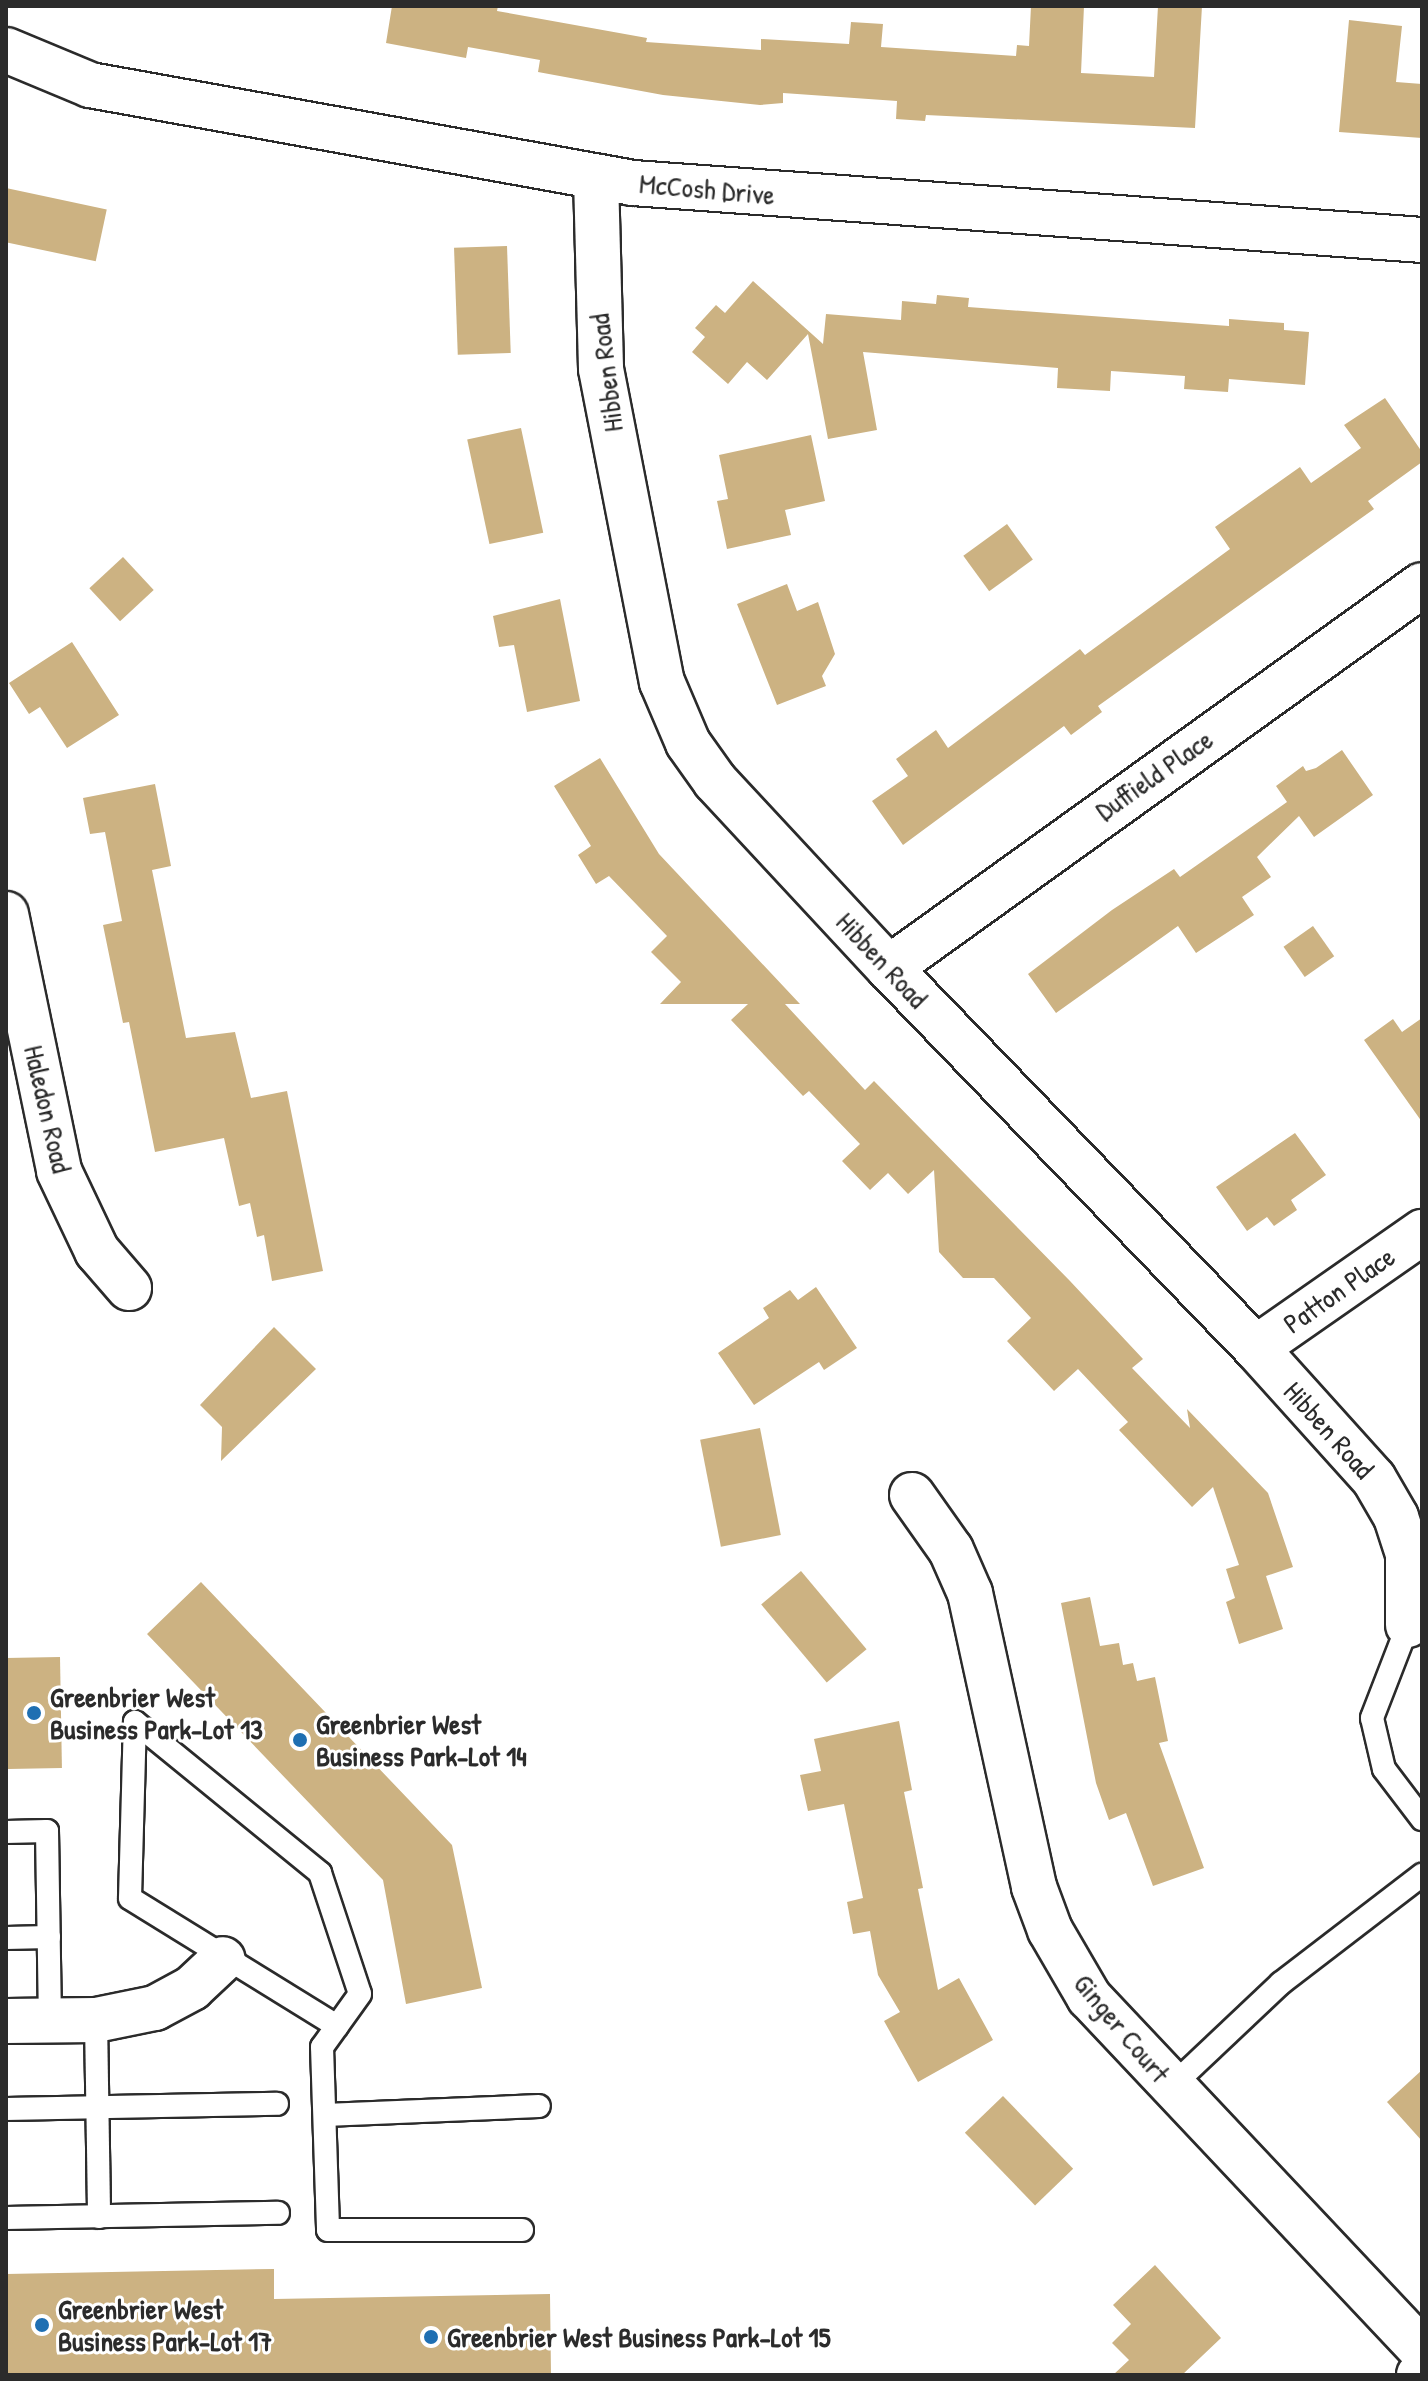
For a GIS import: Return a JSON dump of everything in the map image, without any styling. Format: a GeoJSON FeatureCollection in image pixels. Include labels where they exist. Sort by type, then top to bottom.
{"type":"FeatureCollection","features":[{"type":"Feature","properties":{"kind":"street","name":"McCosh Drive"},"geometry":{"type":"LineString","coordinates":[[6,50],[90,85],[596,177],[918,206],[1422,240]]}},
{"type":"Feature","properties":{"kind":"street","name":"Hibben Road"},"geometry":{"type":"LineString","coordinates":[[596,177],[601,369],[662,682],[688,743],[715,781],[889,968],[1256,1348],[1374,1479],[1396,1517],[1408,1553],[1408,1625]]}},
{"type":"Feature","properties":{"kind":"street","name":"Duffield Place"},"geometry":{"type":"LineString","coordinates":[[889,968],[1422,585]]}},
{"type":"Feature","properties":{"kind":"street","name":"Haledon Road"},"geometry":{"type":"LineString","coordinates":[[6,914],[59,1171],[97,1251],[129,1288]]}},
{"type":"Feature","properties":{"kind":"street","name":"Patton Place"},"geometry":{"type":"LineString","coordinates":[[1256,1348],[1422,1232]]}},
{"type":"Feature","properties":{"kind":"street","name":"Ginger Court"},"geometry":{"type":"LineString","coordinates":[[912,1495],[951,1550],[970,1593],[1026,1856],[1050,1930],[1089,1997],[1422,2350]]}},
{"type":"Feature","properties":{"kind":"street"},"geometry":{"type":"LineString","coordinates":[[6,2021],[96,2020],[155,2008],[192,1988],[223,1959]]}},
{"type":"Feature","properties":{"kind":"lane"},"geometry":{"type":"LineString","coordinates":[[1408,1625],[1372,1718],[1384,1769],[1422,1819]]}},
{"type":"Feature","properties":{"kind":"lane"},"geometry":{"type":"LineString","coordinates":[[337,2026],[223,1959],[130,1898],[135,1722],[320,1873],[360,1994],[322,2047],[328,2230],[522,2230]]}},
{"type":"Feature","properties":{"kind":"lane"},"geometry":{"type":"LineString","coordinates":[[6,1832],[47,1831],[50,2020]]}},
{"type":"Feature","properties":{"kind":"lane"},"geometry":{"type":"LineString","coordinates":[[1171,2087],[1281,1983],[1422,1875]]}},
{"type":"Feature","properties":{"kind":"lane"},"geometry":{"type":"LineString","coordinates":[[6,1938],[49,1937]]}},
{"type":"Feature","properties":{"kind":"lane"},"geometry":{"type":"LineString","coordinates":[[96,2020],[99,2217]]}},
{"type":"Feature","properties":{"kind":"lane"},"geometry":{"type":"LineString","coordinates":[[6,2109],[277,2104]]}},
{"type":"Feature","properties":{"kind":"lane"},"geometry":{"type":"LineString","coordinates":[[325,2115],[539,2106]]}},
{"type":"Feature","properties":{"kind":"lane"},"geometry":{"type":"LineString","coordinates":[[6,2218],[278,2213]]}},
{"type":"Feature","properties":{"kind":"building"},"geometry":{"type":"Polygon","coordinates":[[[392,6],[498,6],[497,11],[647,38],[646,42],[761,50],[761,39],[849,44],[851,22],[883,24],[881,47],[1016,56],[1017,45],[1029,46],[1031,6],[1084,6],[1081,73],[1154,77],[1158,6],[1202,6],[1195,128],[926,115],[925,121],[896,119],[897,101],[783,93],[783,103],[760,105],[663,95],[538,72],[540,60],[468,47],[466,58],[386,43],[392,6]]]}},
{"type":"Feature","properties":{"kind":"building"},"geometry":{"type":"Polygon","coordinates":[[[1349,20],[1402,26],[1396,82],[1422,84],[1422,138],[1339,132],[1349,20]]]}},
{"type":"Feature","properties":{"kind":"building"},"geometry":{"type":"Polygon","coordinates":[[[6,188],[107,209],[96,261],[6,242],[6,188]]]}},
{"type":"Feature","properties":{"kind":"building"},"geometry":{"type":"Polygon","coordinates":[[[507,246],[511,353],[458,355],[454,248],[507,246]]]}},
{"type":"Feature","properties":{"kind":"building"},"geometry":{"type":"Polygon","coordinates":[[[753,281],[823,344],[826,314],[901,320],[902,301],[936,304],[937,295],[969,298],[968,307],[1229,326],[1229,319],[1284,323],[1284,330],[1309,332],[1305,385],[1229,379],[1228,392],[1184,389],[1185,376],[1111,371],[1110,391],[1057,388],[1058,368],[863,352],[877,430],[828,439],[808,334],[767,380],[747,362],[728,384],[692,352],[705,337],[695,328],[716,305],[725,313],[753,281]]]}},
{"type":"Feature","properties":{"kind":"building"},"geometry":{"type":"Polygon","coordinates":[[[1385,398],[1422,452],[1422,462],[1368,501],[1374,509],[1098,706],[1102,712],[1071,735],[1064,726],[903,845],[872,801],[908,776],[896,759],[936,730],[948,748],[1080,649],[1085,655],[1230,549],[1215,527],[1300,467],[1311,483],[1361,448],[1344,425],[1385,398]]]}},
{"type":"Feature","properties":{"kind":"building"},"geometry":{"type":"Polygon","coordinates":[[[521,428],[543,533],[489,544],[467,439],[521,428]]]}},
{"type":"Feature","properties":{"kind":"building"},"geometry":{"type":"Polygon","coordinates":[[[811,435],[825,501],[785,510],[791,535],[727,549],[717,501],[728,499],[719,455],[811,435]]]}},
{"type":"Feature","properties":{"kind":"building"},"geometry":{"type":"Polygon","coordinates":[[[1007,524],[1033,560],[989,591],[963,556],[1007,524]]]}},
{"type":"Feature","properties":{"kind":"building"},"geometry":{"type":"Polygon","coordinates":[[[123,557],[154,590],[120,621],[89,588],[123,557]]]}},
{"type":"Feature","properties":{"kind":"building"},"geometry":{"type":"Polygon","coordinates":[[[787,584],[797,611],[818,602],[835,654],[822,676],[826,686],[777,705],[737,604],[787,584]]]}},
{"type":"Feature","properties":{"kind":"building"},"geometry":{"type":"Polygon","coordinates":[[[560,599],[580,701],[527,712],[514,645],[499,647],[493,616],[560,599]]]}},
{"type":"Feature","properties":{"kind":"building"},"geometry":{"type":"Polygon","coordinates":[[[72,642],[119,715],[67,748],[40,707],[29,714],[9,683],[72,642]]]}},
{"type":"Feature","properties":{"kind":"building"},"geometry":{"type":"Polygon","coordinates":[[[1342,750],[1373,795],[1314,837],[1299,816],[1257,857],[1271,877],[1242,897],[1254,915],[1196,953],[1178,926],[1056,1013],[1028,974],[1112,910],[1174,869],[1180,877],[1287,802],[1276,786],[1303,766],[1306,771],[1316,768],[1342,750]]]}},
{"type":"Feature","properties":{"kind":"building"},"geometry":{"type":"Polygon","coordinates":[[[600,758],[659,854],[800,1004],[785,1004],[865,1090],[874,1081],[1070,1281],[1143,1359],[1132,1368],[1190,1428],[1187,1409],[1268,1493],[1293,1567],[1266,1576],[1283,1629],[1239,1644],[1226,1602],[1235,1598],[1226,1569],[1239,1565],[1213,1487],[1192,1507],[1119,1430],[1128,1422],[1078,1369],[1054,1391],[1007,1341],[1031,1318],[994,1278],[963,1278],[939,1252],[934,1170],[908,1194],[888,1173],[870,1190],[842,1161],[860,1144],[809,1091],[803,1096],[731,1020],[748,1004],[660,1004],[681,982],[651,952],[667,936],[609,876],[596,884],[578,855],[591,846],[554,786],[600,758]]]}},
{"type":"Feature","properties":{"kind":"building"},"geometry":{"type":"Polygon","coordinates":[[[155,784],[171,866],[152,870],[186,1038],[235,1032],[251,1098],[287,1091],[323,1271],[272,1281],[264,1235],[257,1237],[250,1203],[239,1206],[224,1138],[155,1152],[129,1022],[123,1023],[103,925],[122,921],[105,832],[90,834],[83,798],[155,784]]]}},
{"type":"Feature","properties":{"kind":"building"},"geometry":{"type":"Polygon","coordinates":[[[1313,926],[1334,956],[1305,977],[1284,947],[1313,926]]]}},
{"type":"Feature","properties":{"kind":"building"},"geometry":{"type":"Polygon","coordinates":[[[1422,1018],[1422,1122],[1364,1040],[1393,1019],[1402,1032],[1422,1018]]]}},
{"type":"Feature","properties":{"kind":"building"},"geometry":{"type":"Polygon","coordinates":[[[1295,1133],[1326,1175],[1291,1200],[1297,1210],[1274,1226],[1267,1217],[1247,1231],[1216,1187],[1295,1133]]]}},
{"type":"Feature","properties":{"kind":"building"},"geometry":{"type":"Polygon","coordinates":[[[816,1287],[857,1348],[824,1370],[819,1362],[754,1405],[718,1353],[769,1318],[763,1308],[790,1290],[798,1300],[816,1287]]]}},
{"type":"Feature","properties":{"kind":"building"},"geometry":{"type":"Polygon","coordinates":[[[274,1327],[316,1369],[221,1461],[222,1427],[200,1405],[274,1327]]]}},
{"type":"Feature","properties":{"kind":"building"},"geometry":{"type":"Polygon","coordinates":[[[760,1428],[781,1535],[721,1547],[700,1440],[760,1428]]]}},
{"type":"Feature","properties":{"kind":"building"},"geometry":{"type":"Polygon","coordinates":[[[801,1571],[867,1649],[827,1683],[761,1604],[801,1571]]]}},
{"type":"Feature","properties":{"kind":"building","name":"Greenbrier West Business Park-Lot 14"},"geometry":{"type":"Polygon","coordinates":[[[201,1582],[452,1845],[482,1988],[406,2004],[383,1880],[147,1634],[201,1582]]]}},
{"type":"Feature","properties":{"kind":"building"},"geometry":{"type":"Polygon","coordinates":[[[1090,1597],[1100,1646],[1119,1643],[1123,1665],[1133,1663],[1137,1681],[1155,1677],[1168,1741],[1159,1743],[1204,1868],[1153,1886],[1126,1813],[1109,1820],[1096,1783],[1061,1603],[1090,1597]]]}},
{"type":"Feature","properties":{"kind":"building","name":"Greenbrier West Business Park-Lot 13"},"geometry":{"type":"Polygon","coordinates":[[[60,1657],[62,1768],[8,1769],[6,1658],[60,1657]]]}},
{"type":"Feature","properties":{"kind":"building"},"geometry":{"type":"Polygon","coordinates":[[[899,1721],[912,1790],[904,1792],[923,1888],[918,1889],[938,1990],[959,1978],[993,2040],[918,2082],[884,2021],[900,2012],[878,1975],[870,1931],[853,1934],[847,1902],[863,1898],[844,1804],[808,1811],[800,1775],[821,1771],[814,1739],[899,1721]]]}},
{"type":"Feature","properties":{"kind":"building"},"geometry":{"type":"Polygon","coordinates":[[[1422,2070],[1422,2141],[1387,2102],[1422,2070]]]}},
{"type":"Feature","properties":{"kind":"building"},"geometry":{"type":"Polygon","coordinates":[[[1003,2096],[1073,2169],[1035,2205],[965,2133],[1003,2096]]]}},
{"type":"Feature","properties":{"kind":"building"},"geometry":{"type":"Polygon","coordinates":[[[1155,2265],[1221,2338],[1182,2375],[1113,2375],[1129,2360],[1112,2343],[1131,2324],[1113,2305],[1155,2265]]]}},
{"type":"Feature","properties":{"kind":"building"},"geometry":{"type":"Polygon","coordinates":[[[274,2269],[274,2299],[550,2294],[551,2375],[6,2375],[6,2274],[274,2269]]]}},
{"type":"Feature","properties":{"kind":"place","name":"Greenbrier West Business Park-Lot 13"},"geometry":{"type":"Point","coordinates":[34,1713]}},
{"type":"Feature","properties":{"kind":"place","name":"Greenbrier West Business Park-Lot 14"},"geometry":{"type":"Point","coordinates":[300,1740]}},
{"type":"Feature","properties":{"kind":"place","name":"Greenbrier West Business Park-Lot 17"},"geometry":{"type":"Point","coordinates":[42,2325]}},
{"type":"Feature","properties":{"kind":"place","name":"Greenbrier West Business Park-Lot 15"},"geometry":{"type":"Point","coordinates":[431,2337]}}]}
